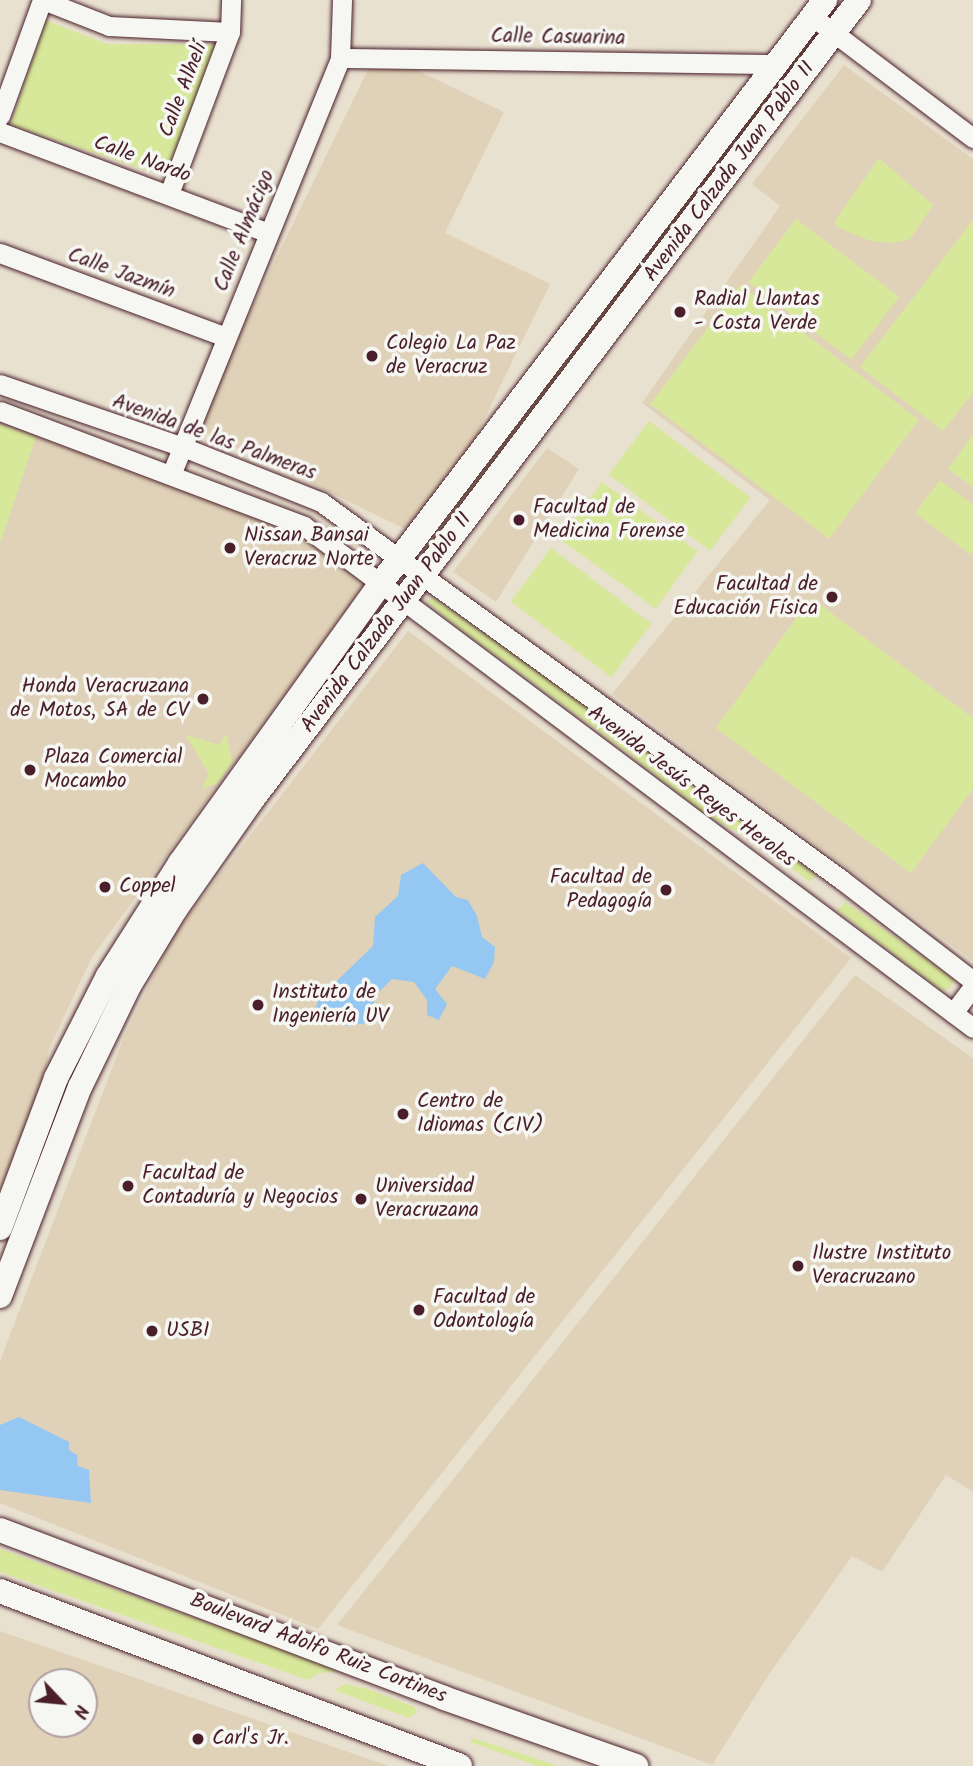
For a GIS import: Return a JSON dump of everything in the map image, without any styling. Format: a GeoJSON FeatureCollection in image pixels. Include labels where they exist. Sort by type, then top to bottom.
{"type":"FeatureCollection","features":[{"type":"Feature","properties":{"kind":"main road","name":"Avenida Calzada Juan Pablo II"},"geometry":{"type":"LineString","coordinates":[[0,1228],[56,1078],[108,976],[242,794],[422,577],[859,0]]}},
{"type":"Feature","properties":{"kind":"main road","name":"Avenida Calzada Juan Pablo II"},"geometry":{"type":"LineString","coordinates":[[0,1296],[80,1087],[129,986],[242,794],[381,583],[819,8]]}},
{"type":"Feature","properties":{"kind":"main road"},"geometry":{"type":"LineString","coordinates":[[56,1078],[80,1087]]}},
{"type":"Feature","properties":{"kind":"main road","name":"Boulevard Adolfo Ruiz Cortines"},"geometry":{"type":"LineString","coordinates":[[0,1530],[456,1702],[636,1766]]}},
{"type":"Feature","properties":{"kind":"main road"},"geometry":{"type":"LineString","coordinates":[[0,1591],[460,1766]]}},
{"type":"Feature","properties":{"kind":"street"},"geometry":{"type":"LineString","coordinates":[[0,116],[42,0],[109,26],[230,32]]}},
{"type":"Feature","properties":{"kind":"street","name":"Calle Alhelí"},"geometry":{"type":"LineString","coordinates":[[169,194],[230,32],[231,0]]}},
{"type":"Feature","properties":{"kind":"street","name":"Calle Almácigo"},"geometry":{"type":"LineString","coordinates":[[171,475],[341,58],[342,0]]}},
{"type":"Feature","properties":{"kind":"street"},"geometry":{"type":"LineString","coordinates":[[819,8],[835,33],[973,138]]}},
{"type":"Feature","properties":{"kind":"street","name":"Calle Casuarina"},"geometry":{"type":"LineString","coordinates":[[341,58],[775,64]]}},
{"type":"Feature","properties":{"kind":"street","name":"Calle Nardo"},"geometry":{"type":"LineString","coordinates":[[0,132],[268,233]]}},
{"type":"Feature","properties":{"kind":"street","name":"Calle Jazmín"},"geometry":{"type":"LineString","coordinates":[[0,253],[226,337]]}},
{"type":"Feature","properties":{"kind":"street","name":"Avenida de las Palmeras"},"geometry":{"type":"LineString","coordinates":[[0,384],[183,447],[307,494],[399,560]]}},
{"type":"Feature","properties":{"kind":"street"},"geometry":{"type":"LineString","coordinates":[[0,411],[288,517],[381,583]]}},
{"type":"Feature","properties":{"kind":"street","name":"Avenida Jesús Reyes Heroles"},"geometry":{"type":"LineString","coordinates":[[399,560],[842,880],[973,983]]}},
{"type":"Feature","properties":{"kind":"street","name":"Avenida Jesús Reyes Heroles"},"geometry":{"type":"LineString","coordinates":[[381,583],[972,1025]]}},
{"type":"Feature","properties":{"kind":"street"},"geometry":{"type":"LineString","coordinates":[[953,1013],[973,983]]}},
{"type":"Feature","properties":{"kind":"shaded area","name":"Colegio La Paz de Veracruz"},"geometry":{"type":"Polygon","coordinates":[[[377,51],[504,112],[445,233],[550,284],[426,539],[194,427],[377,51]]]}},
{"type":"Feature","properties":{"kind":"shaded area","name":"Facultad de Educación Física"},"geometry":{"type":"Polygon","coordinates":[[[844,65],[973,159],[973,961],[612,694],[770,500],[642,403],[780,206],[752,184],[844,65]]]}},
{"type":"Feature","properties":{"kind":"shaded area"},"geometry":{"type":"Polygon","coordinates":[[[0,414],[288,518],[368,580],[92,957],[49,1049],[45,1076],[0,1190],[0,414]]]}},
{"type":"Feature","properties":{"kind":"shaded area","name":"Facultad de Medicina Forense"},"geometry":{"type":"Polygon","coordinates":[[[547,448],[579,469],[496,602],[453,572],[547,448]]]}},
{"type":"Feature","properties":{"kind":"shaded area","name":"Universidad Veracruzana"},"geometry":{"type":"Polygon","coordinates":[[[408,631],[851,958],[318,1629],[0,1503],[0,1361],[124,1037],[174,934],[408,631]]]}},
{"type":"Feature","properties":{"kind":"shaded area","name":"Ilustre Instituto Veracruzano"},"geometry":{"type":"Polygon","coordinates":[[[855,975],[973,1058],[973,1492],[946,1475],[882,1572],[852,1556],[768,1676],[712,1765],[337,1625],[855,975]]]}},
{"type":"Feature","properties":{"kind":"shaded area"},"geometry":{"type":"Polygon","coordinates":[[[0,1631],[389,1766],[0,1766],[0,1631]]]}},
{"type":"Feature","properties":{"kind":"green space"},"geometry":{"type":"Polygon","coordinates":[[[45,20],[107,44],[216,44],[166,177],[11,125],[45,20]]]}},
{"type":"Feature","properties":{"kind":"green space"},"geometry":{"type":"Polygon","coordinates":[[[815,31],[819,37],[427,556],[421,553],[810,33],[815,31]]]}},
{"type":"Feature","properties":{"kind":"green space"},"geometry":{"type":"Polygon","coordinates":[[[879,158],[933,205],[910,239],[893,243],[871,241],[837,227],[835,221],[879,158]]]}},
{"type":"Feature","properties":{"kind":"green space"},"geometry":{"type":"Polygon","coordinates":[[[796,219],[899,297],[851,360],[748,282],[796,219]]]}},
{"type":"Feature","properties":{"kind":"green space"},"geometry":{"type":"Polygon","coordinates":[[[973,220],[973,393],[943,431],[860,367],[973,220]]]}},
{"type":"Feature","properties":{"kind":"green space"},"geometry":{"type":"Polygon","coordinates":[[[740,285],[919,420],[829,539],[650,404],[740,285]]]}},
{"type":"Feature","properties":{"kind":"green space"},"geometry":{"type":"Polygon","coordinates":[[[649,421],[750,497],[710,551],[609,475],[649,421]]]}},
{"type":"Feature","properties":{"kind":"green space"},"geometry":{"type":"Polygon","coordinates":[[[0,424],[36,437],[0,543],[0,424]]]}},
{"type":"Feature","properties":{"kind":"green space"},"geometry":{"type":"Polygon","coordinates":[[[973,437],[973,487],[948,469],[973,437]]]}},
{"type":"Feature","properties":{"kind":"green space"},"geometry":{"type":"Polygon","coordinates":[[[940,480],[973,505],[973,551],[970,554],[915,513],[940,480]]]}},
{"type":"Feature","properties":{"kind":"green space"},"geometry":{"type":"Polygon","coordinates":[[[602,482],[697,551],[656,609],[560,539],[602,482]]]}},
{"type":"Feature","properties":{"kind":"green space"},"geometry":{"type":"Polygon","coordinates":[[[551,548],[652,624],[611,677],[511,602],[551,548]]]}},
{"type":"Feature","properties":{"kind":"green space"},"geometry":{"type":"Polygon","coordinates":[[[434,598],[696,782],[816,875],[810,882],[763,846],[706,815],[426,601],[434,598]]]}},
{"type":"Feature","properties":{"kind":"green space"},"geometry":{"type":"Polygon","coordinates":[[[811,598],[973,718],[973,789],[911,873],[716,728],[811,598]]]}},
{"type":"Feature","properties":{"kind":"green space"},"geometry":{"type":"Polygon","coordinates":[[[186,735],[220,745],[224,736],[227,737],[232,762],[217,784],[202,788],[209,774],[186,735]]]}},
{"type":"Feature","properties":{"kind":"green space"},"geometry":{"type":"Polygon","coordinates":[[[845,902],[954,979],[951,987],[942,991],[837,910],[845,902]]]}},
{"type":"Feature","properties":{"kind":"green space"},"geometry":{"type":"Polygon","coordinates":[[[0,1549],[340,1672],[319,1673],[308,1680],[0,1572],[0,1549]]]}},
{"type":"Feature","properties":{"kind":"green space"},"geometry":{"type":"Polygon","coordinates":[[[346,1684],[371,1690],[414,1707],[417,1712],[409,1718],[334,1690],[346,1684]]]}},
{"type":"Feature","properties":{"kind":"green space"},"geometry":{"type":"Polygon","coordinates":[[[472,1738],[558,1766],[537,1766],[470,1742],[472,1738]]]}},
{"type":"Feature","properties":{"kind":"water"},"geometry":{"type":"Polygon","coordinates":[[[423,863],[456,897],[468,900],[477,916],[482,937],[495,947],[494,962],[485,979],[452,966],[435,989],[447,1004],[439,1020],[427,1015],[427,1000],[414,982],[392,979],[377,994],[367,1023],[345,1026],[313,1015],[319,998],[373,946],[375,917],[398,896],[401,875],[423,863]]]}},
{"type":"Feature","properties":{"kind":"water"},"geometry":{"type":"Polygon","coordinates":[[[19,1417],[69,1442],[69,1450],[77,1455],[78,1466],[89,1470],[91,1503],[0,1490],[0,1425],[19,1417]]]}},
{"type":"Feature","properties":{"kind":"place","name":"Radial Llantas - Costa Verde"},"geometry":{"type":"Point","coordinates":[680,312]}},
{"type":"Feature","properties":{"kind":"place","name":"Colegio La Paz de Veracruz"},"geometry":{"type":"Point","coordinates":[372,356]}},
{"type":"Feature","properties":{"kind":"place","name":"Facultad de Medicina Forense"},"geometry":{"type":"Point","coordinates":[519,520]}},
{"type":"Feature","properties":{"kind":"place","name":"Nissan Bansai Veracruz Norte"},"geometry":{"type":"Point","coordinates":[230,548]}},
{"type":"Feature","properties":{"kind":"place","name":"Facultad de Educación Física"},"geometry":{"type":"Point","coordinates":[832,597]}},
{"type":"Feature","properties":{"kind":"place","name":"Honda Veracruzana de Motos, SA de CV"},"geometry":{"type":"Point","coordinates":[203,699]}},
{"type":"Feature","properties":{"kind":"place","name":"Plaza Comercial Mocambo"},"geometry":{"type":"Point","coordinates":[30,770]}},
{"type":"Feature","properties":{"kind":"place","name":"Coppel"},"geometry":{"type":"Point","coordinates":[105,887]}},
{"type":"Feature","properties":{"kind":"place","name":"Facultad de Pedagogía"},"geometry":{"type":"Point","coordinates":[666,890]}},
{"type":"Feature","properties":{"kind":"place","name":"Instituto de Ingeniería UV"},"geometry":{"type":"Point","coordinates":[258,1005]}},
{"type":"Feature","properties":{"kind":"place","name":"Centro de Idiomas (CIV)"},"geometry":{"type":"Point","coordinates":[403,1114]}},
{"type":"Feature","properties":{"kind":"place","name":"Facultad de Contaduría y Negocios"},"geometry":{"type":"Point","coordinates":[128,1186]}},
{"type":"Feature","properties":{"kind":"place","name":"Universidad Veracruzana"},"geometry":{"type":"Point","coordinates":[361,1199]}},
{"type":"Feature","properties":{"kind":"place","name":"Ilustre Instituto Veracruzano"},"geometry":{"type":"Point","coordinates":[798,1266]}},
{"type":"Feature","properties":{"kind":"place","name":"Facultad de Odontología"},"geometry":{"type":"Point","coordinates":[419,1310]}},
{"type":"Feature","properties":{"kind":"place","name":"USBI"},"geometry":{"type":"Point","coordinates":[152,1331]}},
{"type":"Feature","properties":{"kind":"place","name":"Carl's Jr."},"geometry":{"type":"Point","coordinates":[198,1739]}}]}
